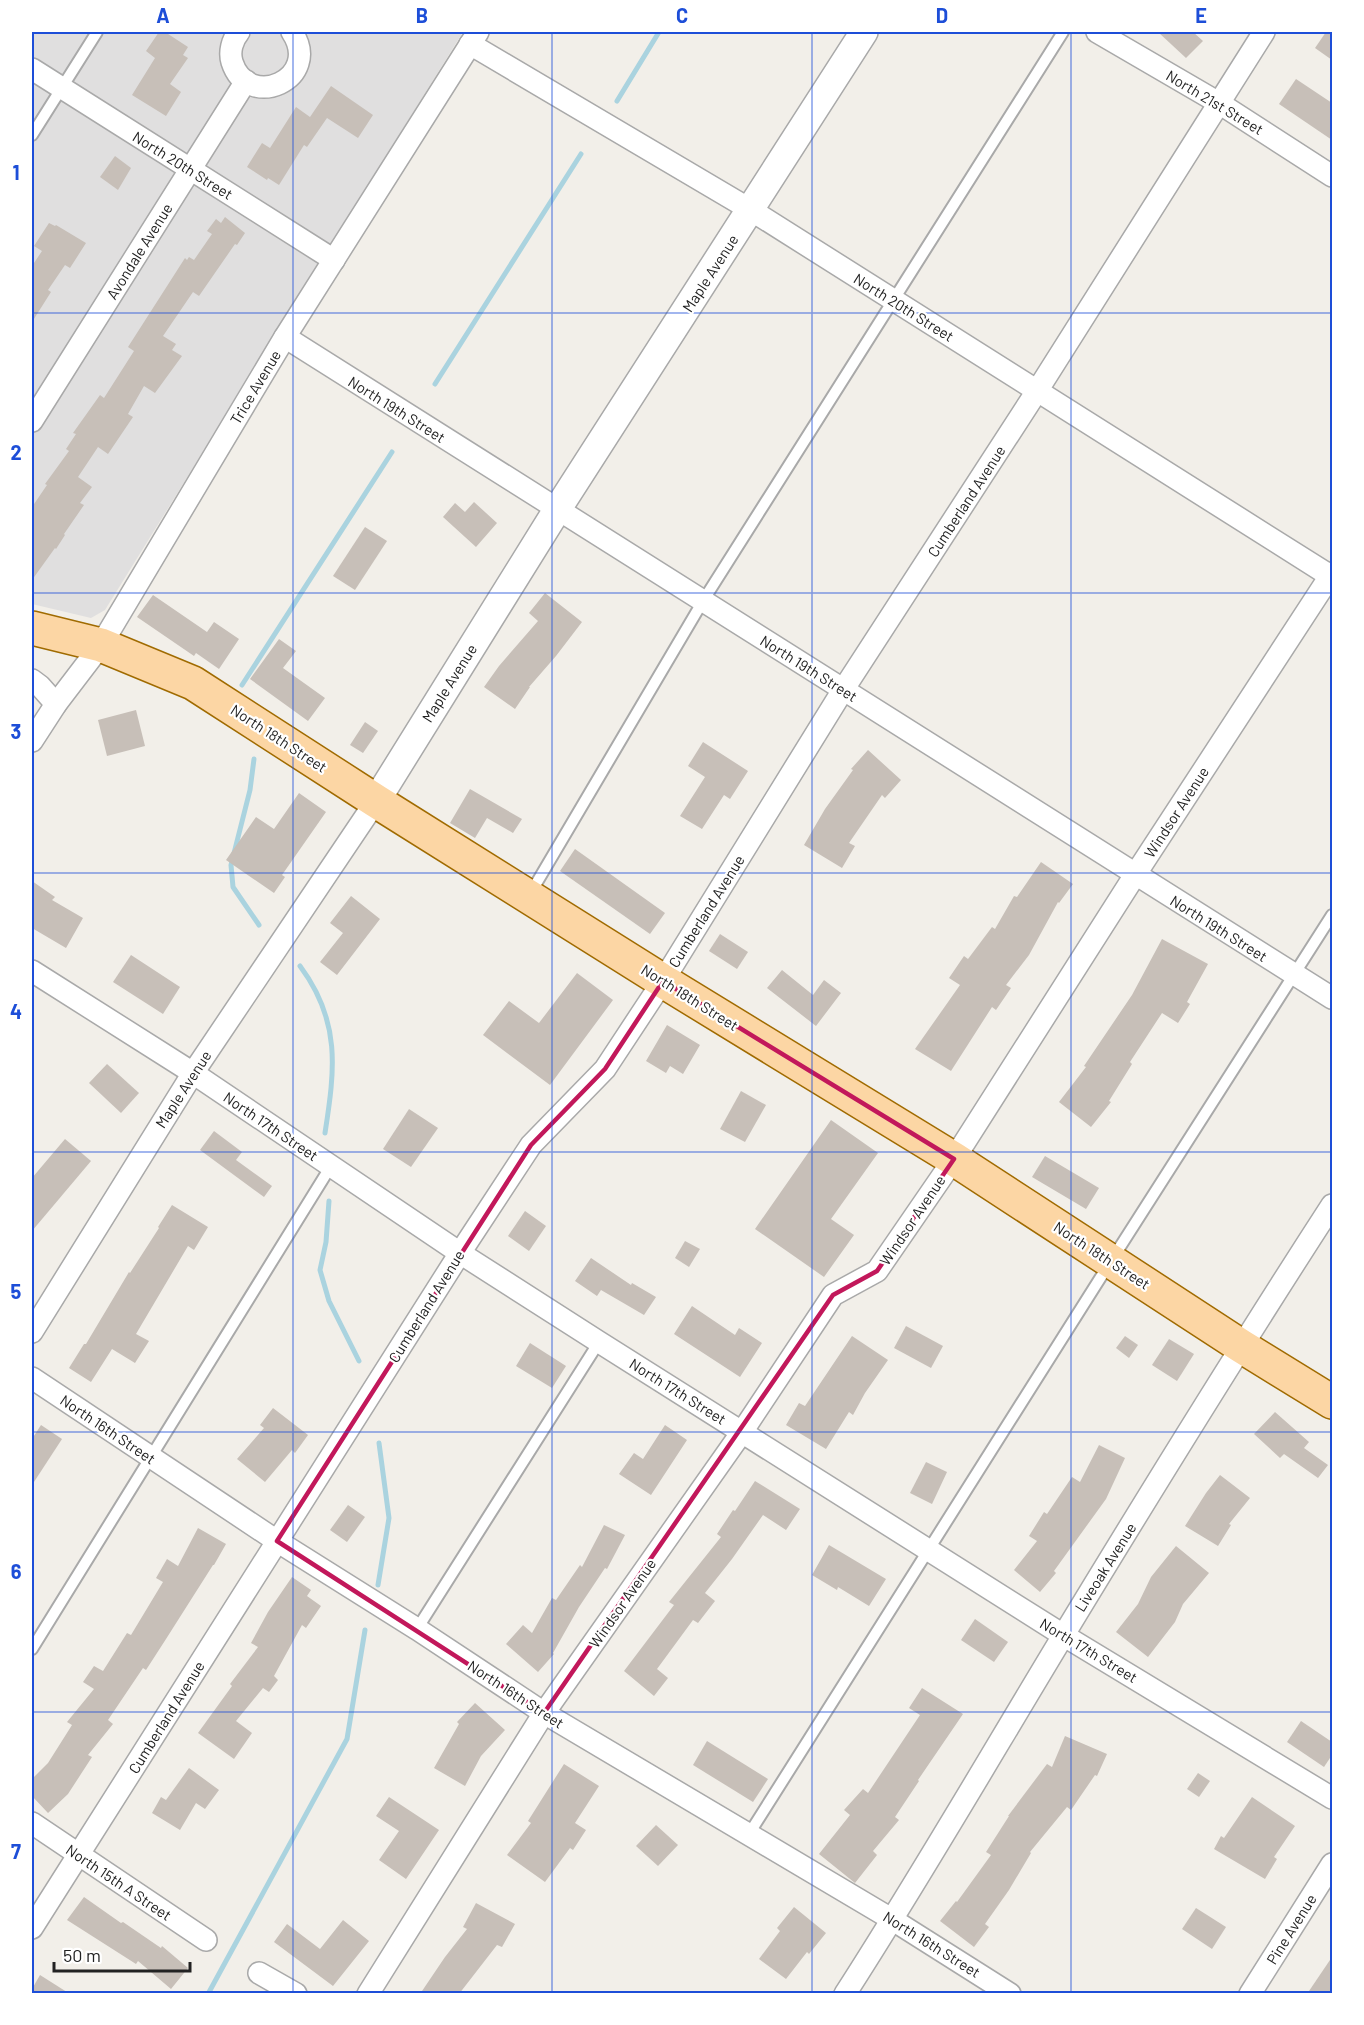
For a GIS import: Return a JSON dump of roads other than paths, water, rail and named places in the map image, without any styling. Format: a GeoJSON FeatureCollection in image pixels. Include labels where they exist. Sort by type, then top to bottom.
{"type":"FeatureCollection","features":[{"type":"Feature","properties":{"kind":"main road","name":"North 18th Street"},"geometry":{"type":"LineString","coordinates":[[32,628],[101,645],[194,683],[376,801],[663,981],[954,1159],[1241,1346],[1332,1402]]}},
{"type":"Feature","properties":{"kind":"street"},"geometry":{"type":"LineString","coordinates":[[239,32],[232,46],[231,58],[234,69],[246,81],[261,87],[273,87],[283,82],[292,75],[298,65],[299,43],[292,32]]}},
{"type":"Feature","properties":{"kind":"street","name":"Maple Avenue"},"geometry":{"type":"LineString","coordinates":[[32,1332],[193,1073],[376,801],[557,510],[864,32]]}},
{"type":"Feature","properties":{"kind":"street","name":"North 21st Street"},"geometry":{"type":"LineString","coordinates":[[1097,32],[1219,104],[1332,176]]}},
{"type":"Feature","properties":{"kind":"street","name":"Cumberland Avenue"},"geometry":{"type":"LineString","coordinates":[[32,1928],[460,1253],[531,1145],[605,1069],[663,981],[843,690],[1037,391],[1264,32]]}},
{"type":"Feature","properties":{"kind":"street","name":"North 20th Street"},"geometry":{"type":"LineString","coordinates":[[474,38],[1332,575]]}},
{"type":"Feature","properties":{"kind":"street","name":"Trice Avenue"},"geometry":{"type":"LineString","coordinates":[[32,741],[56,704],[101,645],[285,338],[474,38]]}},
{"type":"Feature","properties":{"kind":"street","name":"North 20th Street"},"geometry":{"type":"LineString","coordinates":[[32,69],[334,260]]}},
{"type":"Feature","properties":{"kind":"street","name":"Avondale Avenue"},"geometry":{"type":"LineString","coordinates":[[32,421],[246,81]]}},
{"type":"Feature","properties":{"kind":"street","name":"North 19th Street"},"geometry":{"type":"LineString","coordinates":[[285,338],[1332,998]]}},
{"type":"Feature","properties":{"kind":"street","name":"Windsor Avenue"},"geometry":{"type":"LineString","coordinates":[[368,1994],[544,1713],[742,1432],[833,1295],[877,1271],[954,1159],[1135,875],[1332,575]]}},
{"type":"Feature","properties":{"kind":"street"},"geometry":{"type":"LineString","coordinates":[[32,680],[56,704]]}},
{"type":"Feature","properties":{"kind":"street","name":"North 17th Street"},"geometry":{"type":"LineString","coordinates":[[32,971],[193,1073],[460,1253],[599,1342],[1064,1635],[1332,1798]]}},
{"type":"Feature","properties":{"kind":"street","name":"Liveoak Avenue"},"geometry":{"type":"LineString","coordinates":[[845,1994],[893,1920],[1241,1346],[1332,1205]]}},
{"type":"Feature","properties":{"kind":"street","name":"North 16th Street"},"geometry":{"type":"LineString","coordinates":[[32,1378],[544,1713],[893,1920],[1010,1994]]}},
{"type":"Feature","properties":{"kind":"street","name":"North 15th A Street"},"geometry":{"type":"LineString","coordinates":[[32,1823],[206,1940]]}},
{"type":"Feature","properties":{"kind":"street","name":"Pine Avenue"},"geometry":{"type":"LineString","coordinates":[[1250,1994],[1332,1864]]}},
{"type":"Feature","properties":{"kind":"street"},"geometry":{"type":"LineString","coordinates":[[259,1973],[296,1994]]}},
{"type":"Feature","properties":{"kind":"lane"},"geometry":{"type":"LineString","coordinates":[[32,135],[97,32]]}},
{"type":"Feature","properties":{"kind":"lane"},"geometry":{"type":"LineString","coordinates":[[529,897],[703,602],[892,299],[1063,32]]}},
{"type":"Feature","properties":{"kind":"lane"},"geometry":{"type":"LineString","coordinates":[[749,1834],[1332,915]]}},
{"type":"Feature","properties":{"kind":"lane"},"geometry":{"type":"LineString","coordinates":[[32,1649],[331,1166]]}},
{"type":"Feature","properties":{"kind":"lane"},"geometry":{"type":"LineString","coordinates":[[417,1629],[599,1342]]}},
{"type":"Feature","properties":{"kind":"waterway"},"geometry":{"type":"LineString","coordinates":[[617,101],[659,32]]}},
{"type":"Feature","properties":{"kind":"waterway"},"geometry":{"type":"LineString","coordinates":[[435,384],[581,154]]}},
{"type":"Feature","properties":{"kind":"waterway"},"geometry":{"type":"LineString","coordinates":[[242,685],[392,452]]}},
{"type":"Feature","properties":{"kind":"waterway"},"geometry":{"type":"LineString","coordinates":[[254,759],[250,790],[231,865],[233,887],[259,925]]}},
{"type":"Feature","properties":{"kind":"waterway"},"geometry":{"type":"LineString","coordinates":[[300,966],[323,1006],[332,1046],[331,1088],[325,1133]]}},
{"type":"Feature","properties":{"kind":"waterway"},"geometry":{"type":"LineString","coordinates":[[329,1201],[326,1242],[320,1270],[329,1301],[359,1361]]}},
{"type":"Feature","properties":{"kind":"waterway"},"geometry":{"type":"LineString","coordinates":[[378,1585],[389,1518],[379,1443]]}},
{"type":"Feature","properties":{"kind":"waterway"},"geometry":{"type":"LineString","coordinates":[[208,1994],[347,1739],[365,1630]]}}]}
